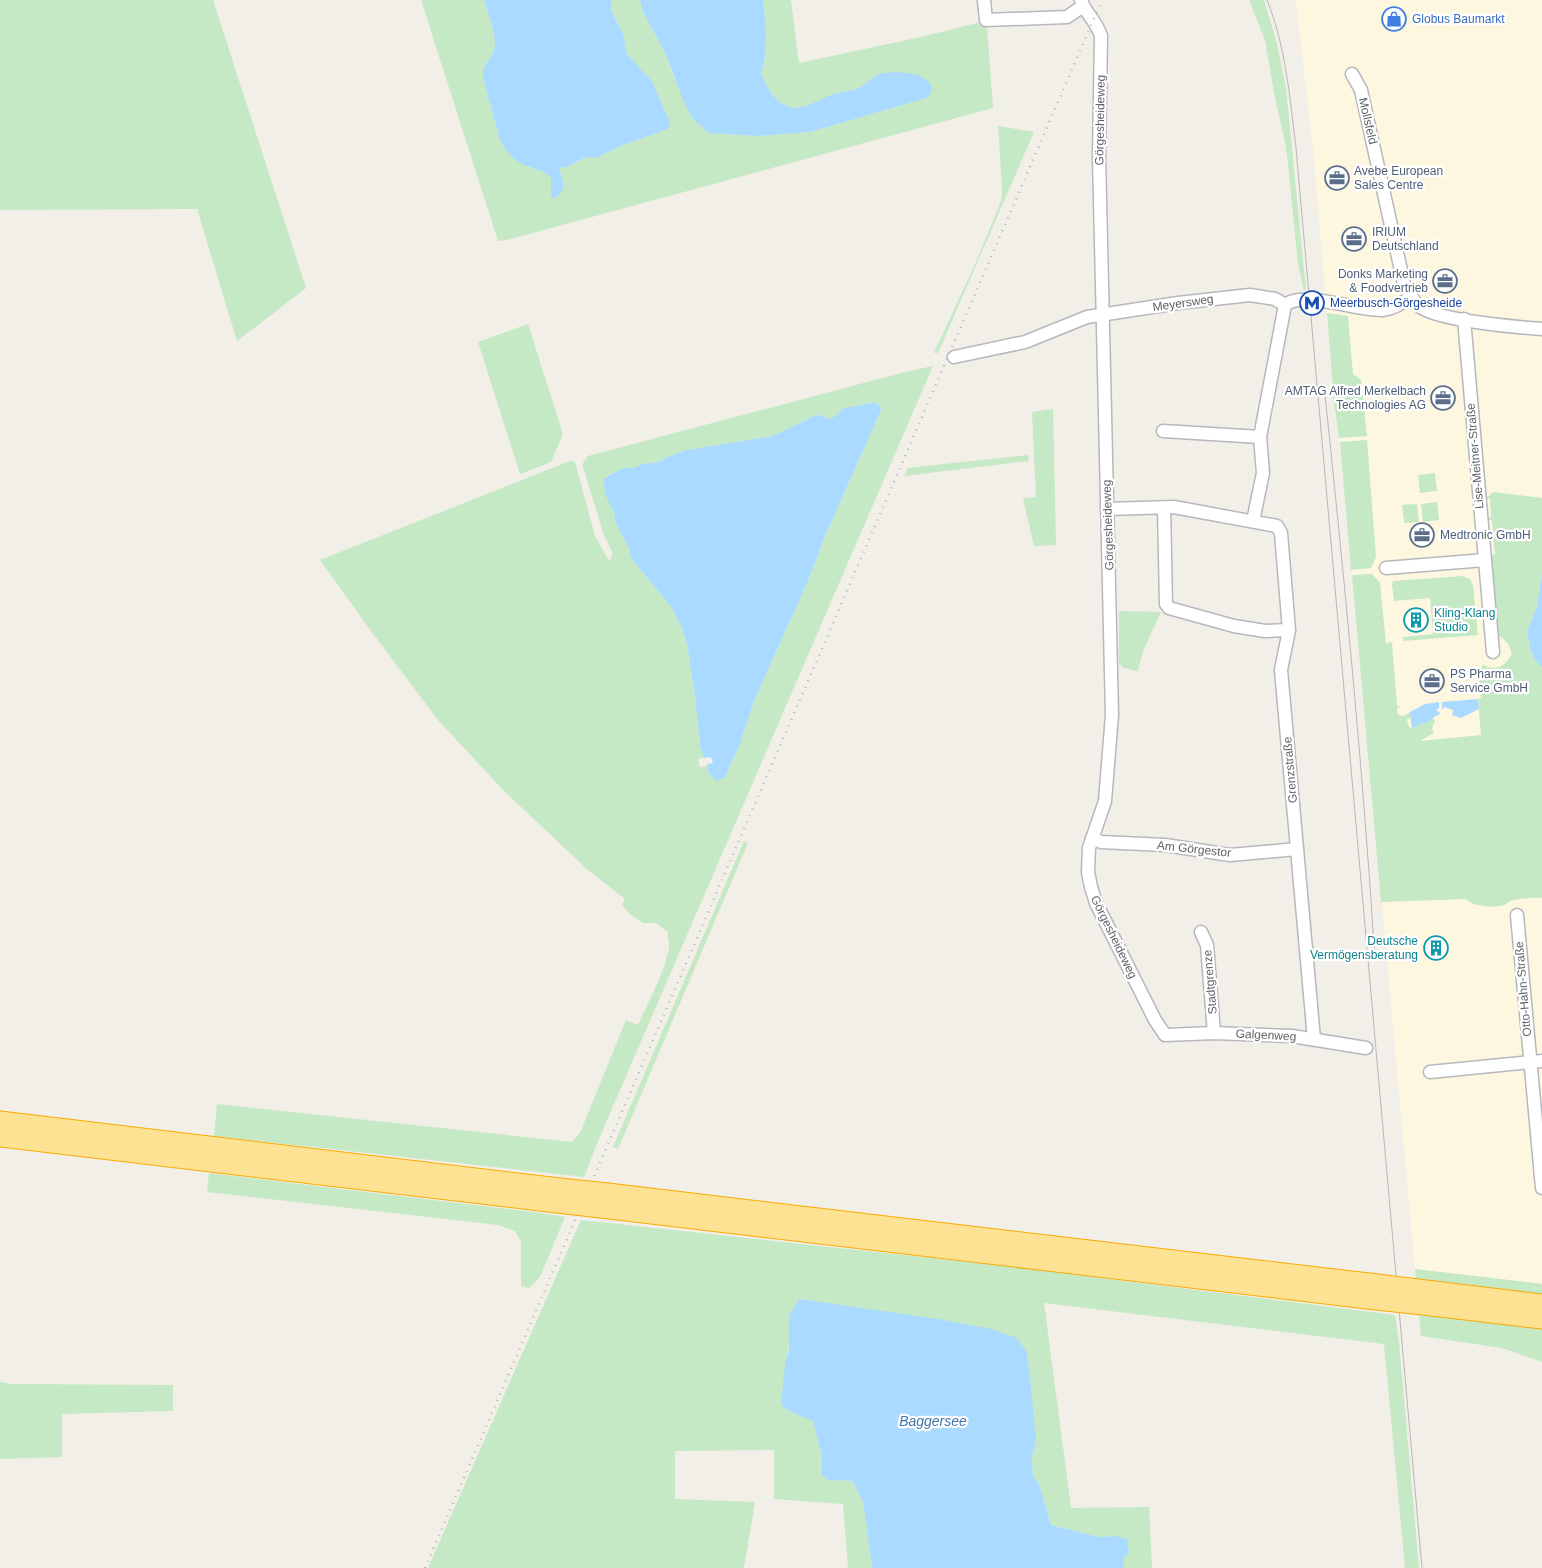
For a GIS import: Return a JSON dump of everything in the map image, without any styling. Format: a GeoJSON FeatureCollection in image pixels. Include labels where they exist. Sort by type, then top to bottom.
{"type":"FeatureCollection","features":[{"type":"Feature","properties":{"kind":"highway"},"geometry":{"type":"LineString","coordinates":[[0,1121],[604,1201],[1368,1291],[1542,1320]]}},
{"type":"Feature","properties":{"kind":"highway"},"geometry":{"type":"LineString","coordinates":[[0,1137],[558,1195]]}},
{"type":"Feature","properties":{"kind":"highway"},"geometry":{"type":"LineString","coordinates":[[1436,1302],[1542,1304]]}},
{"type":"Feature","properties":{"kind":"highway"},"geometry":{"type":"LineString","coordinates":[[1436,1302],[1542,1333]]}},
{"type":"Feature","properties":{"kind":"street"},"geometry":{"type":"LineString","coordinates":[[984,0],[986,20],[1067,17],[1082,3]]}},
{"type":"Feature","properties":{"kind":"street","name":"Görgesheideweg"},"geometry":{"type":"LineString","coordinates":[[1082,3],[1094,20],[1101,36],[1099,156],[1112,715],[1105,801],[1089,848],[1088,872],[1096,903],[1164,1035]]}},
{"type":"Feature","properties":{"kind":"street","name":"Mollsfeld"},"geometry":{"type":"LineString","coordinates":[[1352,74],[1361,90],[1404,284],[1411,298]]}},
{"type":"Feature","properties":{"kind":"street","name":"Meyersweg"},"geometry":{"type":"LineString","coordinates":[[954,358],[1025,342],[1087,318],[1102,315],[1197,300],[1250,295],[1275,299],[1285,305]]}},
{"type":"Feature","properties":{"kind":"street"},"geometry":{"type":"LineString","coordinates":[[1253,521],[1262,473],[1260,437],[1285,305],[1291,301],[1304,299],[1382,310],[1398,306],[1411,298],[1420,307],[1433,313],[1542,329]]}},
{"type":"Feature","properties":{"kind":"street","name":"Lise-Meitner-Straße"},"geometry":{"type":"LineString","coordinates":[[1464,319],[1493,652]]}},
{"type":"Feature","properties":{"kind":"street"},"geometry":{"type":"LineString","coordinates":[[1164,431],[1260,437]]}},
{"type":"Feature","properties":{"kind":"street","name":"Grenzstraße"},"geometry":{"type":"LineString","coordinates":[[1107,509],[1174,507],[1277,526],[1281,533],[1289,630],[1281,670],[1314,1039]]}},
{"type":"Feature","properties":{"kind":"street"},"geometry":{"type":"LineString","coordinates":[[1164,508],[1166,604],[1169,608],[1234,626],[1265,631],[1289,630]]}},
{"type":"Feature","properties":{"kind":"street"},"geometry":{"type":"LineString","coordinates":[[1386,568],[1485,560]]}},
{"type":"Feature","properties":{"kind":"street","name":"Am Görgestor"},"geometry":{"type":"LineString","coordinates":[[1092,838],[1101,842],[1165,846],[1230,855],[1297,849]]}},
{"type":"Feature","properties":{"kind":"street","name":"Otto-Hahn-Straße"},"geometry":{"type":"LineString","coordinates":[[1517,916],[1536,1062],[1542,1188]]}},
{"type":"Feature","properties":{"kind":"street","name":"Stadtgrenze"},"geometry":{"type":"LineString","coordinates":[[1201,932],[1207,945],[1214,1032]]}},
{"type":"Feature","properties":{"kind":"street","name":"Galgenweg"},"geometry":{"type":"LineString","coordinates":[[1164,1035],[1214,1032],[1292,1036],[1366,1048]]}},
{"type":"Feature","properties":{"kind":"street"},"geometry":{"type":"LineString","coordinates":[[1430,1072],[1536,1062]]}},
{"type":"Feature","properties":{"kind":"shaded area"},"geometry":{"type":"Polygon","coordinates":[[[1296,0],[1542,0],[1542,498],[1493,492],[1485,499],[1490,499],[1491,517],[1487,520],[1492,519],[1493,534],[1488,534],[1493,537],[1495,555],[1490,555],[1503,638],[1511,649],[1512,654],[1501,667],[1493,669],[1482,665],[1488,734],[1489,906],[1503,905],[1511,901],[1536,897],[1542,898],[1542,1284],[1415,1269],[1340,442],[1334,402],[1314,158],[1296,0]]]}},
{"type":"Feature","properties":{"kind":"green space"},"geometry":{"type":"Polygon","coordinates":[[[0,0],[213,0],[306,288],[237,341],[197,209],[0,210],[0,0]]]}},
{"type":"Feature","properties":{"kind":"green space"},"geometry":{"type":"Polygon","coordinates":[[[421,0],[484,0],[492,25],[495,45],[485,65],[483,78],[500,140],[531,168],[543,170],[551,178],[551,197],[559,168],[567,167],[584,158],[598,157],[623,145],[668,129],[670,124],[652,81],[627,54],[623,34],[611,10],[612,0],[640,0],[643,12],[665,53],[674,78],[709,133],[758,136],[810,132],[927,98],[876,75],[857,89],[838,93],[802,107],[794,108],[781,103],[771,93],[761,73],[766,46],[763,0],[791,0],[799,63],[981,22],[987,28],[993,108],[498,241],[421,0]]]}},
{"type":"Feature","properties":{"kind":"green space"},"geometry":{"type":"Polygon","coordinates":[[[1249,0],[1264,0],[1277,44],[1286,88],[1306,290],[1304,290],[1298,264],[1285,142],[1265,40],[1249,0]]]}},
{"type":"Feature","properties":{"kind":"green space"},"geometry":{"type":"Polygon","coordinates":[[[998,126],[1034,132],[938,353],[934,353],[976,262],[1001,201],[998,126]]]}},
{"type":"Feature","properties":{"kind":"green space"},"geometry":{"type":"Polygon","coordinates":[[[1327,313],[1348,316],[1353,374],[1361,380],[1367,436],[1339,438],[1334,402],[1327,313]]]}},
{"type":"Feature","properties":{"kind":"green space"},"geometry":{"type":"Polygon","coordinates":[[[528,324],[563,434],[551,462],[520,474],[478,342],[528,324]]]}},
{"type":"Feature","properties":{"kind":"green space"},"geometry":{"type":"Polygon","coordinates":[[[933,366],[584,1177],[214,1136],[217,1104],[572,1142],[580,1133],[626,1020],[638,1025],[661,976],[669,947],[668,932],[656,923],[643,923],[631,915],[622,905],[625,899],[588,870],[505,792],[438,720],[320,560],[570,461],[575,462],[595,536],[609,561],[613,554],[604,535],[583,467],[583,463],[588,456],[933,366]],[[875,402],[841,409],[840,413],[830,419],[820,415],[814,416],[773,436],[687,450],[669,456],[659,462],[643,464],[634,468],[623,468],[606,477],[615,513],[614,520],[629,548],[631,558],[671,607],[681,626],[687,644],[700,746],[704,758],[698,759],[700,767],[707,766],[708,772],[716,780],[725,777],[740,744],[754,701],[882,408],[875,402]]]}},
{"type":"Feature","properties":{"kind":"green space"},"geometry":{"type":"Polygon","coordinates":[[[1053,409],[1056,545],[1034,546],[1023,498],[1036,497],[1032,412],[1053,409]]]}},
{"type":"Feature","properties":{"kind":"green space"},"geometry":{"type":"Polygon","coordinates":[[[1367,440],[1376,557],[1371,568],[1351,570],[1340,442],[1367,440]]]}},
{"type":"Feature","properties":{"kind":"green space"},"geometry":{"type":"Polygon","coordinates":[[[1028,455],[1029,461],[904,476],[908,468],[1028,455]]]}},
{"type":"Feature","properties":{"kind":"green space"},"geometry":{"type":"Polygon","coordinates":[[[1435,473],[1437,491],[1420,493],[1418,475],[1435,473]]]}},
{"type":"Feature","properties":{"kind":"green space"},"geometry":{"type":"Polygon","coordinates":[[[1493,492],[1542,498],[1542,574],[1537,606],[1527,633],[1531,652],[1535,660],[1542,667],[1542,898],[1518,899],[1504,905],[1494,906],[1474,904],[1466,899],[1381,902],[1352,575],[1372,574],[1380,583],[1386,643],[1392,642],[1397,706],[1401,706],[1397,708],[1398,715],[1403,716],[1410,712],[1411,718],[1407,719],[1408,725],[1412,729],[1419,723],[1426,722],[1431,718],[1435,720],[1432,729],[1434,733],[1420,741],[1481,735],[1478,699],[1481,698],[1478,668],[1482,668],[1482,664],[1491,668],[1499,667],[1512,654],[1508,643],[1497,634],[1489,555],[1495,554],[1493,537],[1488,537],[1487,534],[1493,534],[1492,520],[1486,520],[1486,517],[1491,517],[1490,499],[1485,499],[1484,497],[1489,496],[1493,492]]]}},
{"type":"Feature","properties":{"kind":"green space"},"geometry":{"type":"Polygon","coordinates":[[[1437,502],[1439,520],[1423,522],[1421,504],[1437,502]]]}},
{"type":"Feature","properties":{"kind":"green space"},"geometry":{"type":"Polygon","coordinates":[[[1417,504],[1419,522],[1404,523],[1402,505],[1417,504]]]}},
{"type":"Feature","properties":{"kind":"green space"},"geometry":{"type":"Polygon","coordinates":[[[1463,576],[1470,579],[1473,585],[1478,635],[1403,641],[1403,637],[1433,634],[1430,598],[1394,601],[1393,581],[1463,576]]]}},
{"type":"Feature","properties":{"kind":"green space"},"geometry":{"type":"Polygon","coordinates":[[[1119,611],[1161,612],[1143,651],[1138,671],[1124,668],[1119,664],[1119,611]]]}},
{"type":"Feature","properties":{"kind":"green space"},"geometry":{"type":"Polygon","coordinates":[[[744,841],[748,843],[618,1149],[613,1147],[744,841]]]}},
{"type":"Feature","properties":{"kind":"green space"},"geometry":{"type":"Polygon","coordinates":[[[209,1173],[565,1217],[540,1277],[529,1288],[521,1286],[521,1242],[515,1231],[498,1225],[207,1192],[209,1173]]]}},
{"type":"Feature","properties":{"kind":"green space"},"geometry":{"type":"Polygon","coordinates":[[[581,1220],[996,1265],[1395,1315],[1419,1568],[1405,1568],[1384,1344],[1044,1303],[1071,1508],[1149,1507],[1152,1568],[1124,1568],[1116,1536],[1100,1537],[1051,1525],[1039,1484],[1033,1476],[1032,1456],[1036,1441],[846,1307],[799,1299],[790,1336],[781,1405],[813,1421],[822,1456],[823,1475],[843,1481],[852,1481],[862,1499],[872,1568],[848,1568],[843,1504],[774,1499],[774,1450],[675,1451],[675,1499],[755,1502],[744,1568],[428,1568],[581,1220]]]}},
{"type":"Feature","properties":{"kind":"green space"},"geometry":{"type":"Polygon","coordinates":[[[1415,1269],[1542,1284],[1542,1362],[1502,1348],[1421,1336],[1415,1269]]]}},
{"type":"Feature","properties":{"kind":"green space"},"geometry":{"type":"Polygon","coordinates":[[[0,1382],[11,1384],[173,1385],[173,1411],[62,1414],[62,1457],[0,1459],[0,1382]]]}},
{"type":"Feature","properties":{"kind":"water"},"geometry":{"type":"Polygon","coordinates":[[[484,0],[612,0],[611,10],[623,34],[627,54],[652,81],[669,120],[668,129],[623,145],[598,157],[584,158],[567,167],[559,168],[563,188],[555,198],[551,198],[551,178],[543,172],[516,160],[500,140],[483,78],[485,65],[495,45],[492,25],[484,0]]]}},
{"type":"Feature","properties":{"kind":"water"},"geometry":{"type":"Polygon","coordinates":[[[640,0],[763,0],[766,46],[761,73],[771,93],[781,103],[794,108],[806,106],[833,94],[854,90],[879,74],[888,73],[904,73],[919,76],[932,86],[931,93],[927,98],[810,132],[758,136],[709,133],[693,119],[684,102],[665,53],[643,12],[640,0]]]}},
{"type":"Feature","properties":{"kind":"water"},"geometry":{"type":"Polygon","coordinates":[[[875,402],[882,408],[754,701],[740,744],[725,777],[716,781],[708,772],[707,764],[713,763],[711,757],[704,758],[700,746],[687,644],[681,626],[671,607],[631,558],[629,548],[614,520],[615,513],[607,497],[603,479],[623,468],[634,468],[643,464],[659,462],[669,456],[687,450],[773,436],[814,416],[820,415],[830,419],[840,413],[841,409],[875,402]]]}},
{"type":"Feature","properties":{"kind":"water"},"geometry":{"type":"Polygon","coordinates":[[[1542,574],[1542,667],[1535,660],[1531,652],[1527,632],[1537,606],[1542,574]]]}},
{"type":"Feature","properties":{"kind":"water"},"geometry":{"type":"Polygon","coordinates":[[[1478,699],[1479,709],[1461,718],[1452,715],[1453,710],[1444,707],[1442,710],[1442,702],[1478,699]]]}},
{"type":"Feature","properties":{"kind":"water"},"geometry":{"type":"Polygon","coordinates":[[[1439,702],[1439,708],[1436,710],[1441,714],[1412,729],[1410,712],[1425,704],[1439,702]]]}},
{"type":"Feature","properties":{"kind":"water","name":"Baggersee"},"geometry":{"type":"Polygon","coordinates":[[[799,1299],[938,1319],[991,1329],[1017,1338],[1027,1352],[1036,1441],[1032,1456],[1033,1476],[1039,1484],[1051,1525],[1100,1537],[1116,1536],[1127,1539],[1129,1552],[1123,1558],[1124,1568],[872,1568],[862,1499],[852,1481],[828,1480],[822,1475],[822,1456],[813,1421],[781,1405],[785,1365],[789,1349],[789,1316],[799,1299]]]}},
{"type":"Feature","properties":{"kind":"tram line"},"geometry":{"type":"LineString","coordinates":[[1267,0],[1283,55],[1296,148],[1422,1568]]}},
{"type":"Feature","properties":{"kind":"tram line"},"geometry":{"type":"LineString","coordinates":[[1324,385],[1365,816],[1375,960]]}},
{"type":"Feature","properties":{"kind":"railway"},"geometry":{"type":"LineString","coordinates":[[425,1568],[1102,0]]}},
{"type":"Feature","properties":{"kind":"place","name":"Globus Baumarkt"},"geometry":{"type":"Point","coordinates":[1394,19]}},
{"type":"Feature","properties":{"kind":"place","name":"Avebe European Sales Centre"},"geometry":{"type":"Point","coordinates":[1337,178]}},
{"type":"Feature","properties":{"kind":"place","name":"IRIUM Deutschland"},"geometry":{"type":"Point","coordinates":[1354,239]}},
{"type":"Feature","properties":{"kind":"place","name":"Donks Marketing & Foodvertrieb"},"geometry":{"type":"Point","coordinates":[1445,281]}},
{"type":"Feature","properties":{"kind":"place","name":"Meerbusch-Görgesheide"},"geometry":{"type":"Point","coordinates":[1312,303]}},
{"type":"Feature","properties":{"kind":"place","name":"AMTAG Alfred Merkelbach Technologies AG"},"geometry":{"type":"Point","coordinates":[1443,398]}},
{"type":"Feature","properties":{"kind":"place","name":"Medtronic GmbH"},"geometry":{"type":"Point","coordinates":[1422,535]}},
{"type":"Feature","properties":{"kind":"place","name":"Kling-Klang Studio"},"geometry":{"type":"Point","coordinates":[1416,620]}},
{"type":"Feature","properties":{"kind":"place","name":"PS Pharma Service GmbH"},"geometry":{"type":"Point","coordinates":[1432,681]}},
{"type":"Feature","properties":{"kind":"place","name":"Deutsche Vermögensberatung"},"geometry":{"type":"Point","coordinates":[1436,948]}}]}
